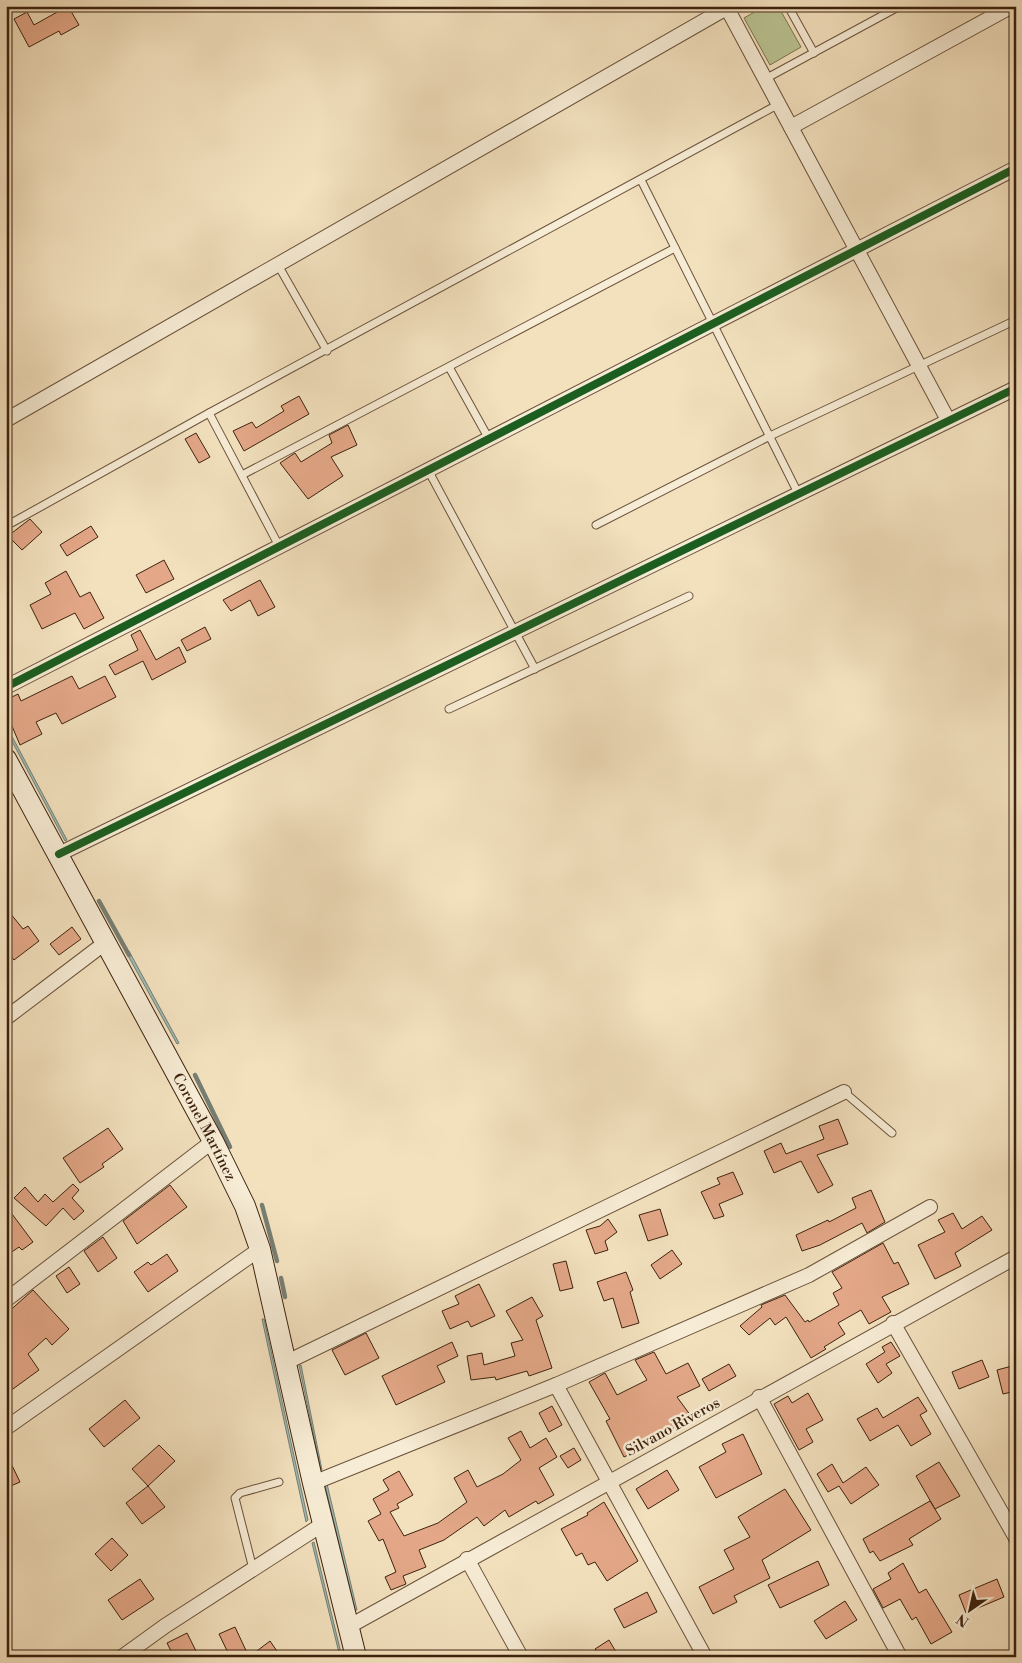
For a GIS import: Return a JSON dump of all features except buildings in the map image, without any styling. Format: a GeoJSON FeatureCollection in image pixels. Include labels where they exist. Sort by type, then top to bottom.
{"type":"FeatureCollection","features":[{"type":"Feature","properties":{"kind":"main road","name":"Coronel Martínez"},"geometry":{"type":"LineString","coordinates":[[6,759],[213,1141],[245,1206],[260,1249],[313,1484],[356,1657]]}},
{"type":"Feature","properties":{"kind":"street"},"geometry":{"type":"LineString","coordinates":[[791,126],[1012,6]]}},
{"type":"Feature","properties":{"kind":"street"},"geometry":{"type":"LineString","coordinates":[[6,420],[729,7],[765,79],[858,249],[948,420]]}},
{"type":"Feature","properties":{"kind":"street"},"geometry":{"type":"LineString","coordinates":[[6,687],[1016,168]]}},
{"type":"Feature","properties":{"kind":"street"},"geometry":{"type":"LineString","coordinates":[[59,854],[798,492],[1016,388]]}},
{"type":"Feature","properties":{"kind":"street"},"geometry":{"type":"LineString","coordinates":[[6,1018],[105,943]]}},
{"type":"Feature","properties":{"kind":"street"},"geometry":{"type":"LineString","coordinates":[[287,1362],[844,1092]]}},
{"type":"Feature","properties":{"kind":"street"},"geometry":{"type":"LineString","coordinates":[[6,1300],[213,1141]]}},
{"type":"Feature","properties":{"kind":"street"},"geometry":{"type":"LineString","coordinates":[[313,1484],[556,1385],[809,1275],[930,1207]]}},
{"type":"Feature","properties":{"kind":"street"},"geometry":{"type":"LineString","coordinates":[[6,1428],[260,1249]]}},
{"type":"Feature","properties":{"kind":"street","name":"Silvano Riveros"},"geometry":{"type":"LineString","coordinates":[[348,1626],[759,1397],[1016,1257]]}},
{"type":"Feature","properties":{"kind":"street"},"geometry":{"type":"LineString","coordinates":[[893,1323],[1016,1538]]}},
{"type":"Feature","properties":{"kind":"street"},"geometry":{"type":"LineString","coordinates":[[556,1385],[705,1657]]}},
{"type":"Feature","properties":{"kind":"street"},"geometry":{"type":"LineString","coordinates":[[759,1397],[900,1657]]}},
{"type":"Feature","properties":{"kind":"street"},"geometry":{"type":"LineString","coordinates":[[122,1657],[164,1626],[253,1569],[326,1532]]}},
{"type":"Feature","properties":{"kind":"street"},"geometry":{"type":"LineString","coordinates":[[467,1559],[521,1657]]}},
{"type":"Feature","properties":{"kind":"lane"},"geometry":{"type":"LineString","coordinates":[[788,6],[814,53]]}},
{"type":"Feature","properties":{"kind":"lane"},"geometry":{"type":"LineString","coordinates":[[765,79],[900,6]]}},
{"type":"Feature","properties":{"kind":"lane"},"geometry":{"type":"LineString","coordinates":[[6,526],[209,413],[327,351],[779,104]]}},
{"type":"Feature","properties":{"kind":"lane"},"geometry":{"type":"LineString","coordinates":[[640,180],[798,492]]}},
{"type":"Feature","properties":{"kind":"lane"},"geometry":{"type":"LineString","coordinates":[[242,475],[675,248]]}},
{"type":"Feature","properties":{"kind":"lane"},"geometry":{"type":"LineString","coordinates":[[278,265],[327,351]]}},
{"type":"Feature","properties":{"kind":"lane"},"geometry":{"type":"LineString","coordinates":[[596,525],[770,436],[1016,320]]}},
{"type":"Feature","properties":{"kind":"lane"},"geometry":{"type":"LineString","coordinates":[[449,367],[489,439]]}},
{"type":"Feature","properties":{"kind":"lane"},"geometry":{"type":"LineString","coordinates":[[209,413],[279,546]]}},
{"type":"Feature","properties":{"kind":"lane"},"geometry":{"type":"LineString","coordinates":[[428,470],[535,669]]}},
{"type":"Feature","properties":{"kind":"lane"},"geometry":{"type":"LineString","coordinates":[[449,709],[689,596]]}},
{"type":"Feature","properties":{"kind":"lane"},"geometry":{"type":"LineString","coordinates":[[844,1092],[892,1133]]}},
{"type":"Feature","properties":{"kind":"lane"},"geometry":{"type":"LineString","coordinates":[[253,1569],[236,1498],[240,1493],[279,1482]]}},
{"type":"Feature","properties":{"kind":"green space"},"geometry":{"type":"Polygon","coordinates":[[[765,6],[778,6],[801,47],[770,65],[744,18],[765,6]]]}},
{"type":"Feature","properties":{"kind":"water"},"geometry":{"type":"Polygon","coordinates":[[[6,725],[67,840],[65,841],[6,730],[6,725]]]}},
{"type":"Feature","properties":{"kind":"water"},"geometry":{"type":"Polygon","coordinates":[[[129,951],[179,1043],[177,1044],[126,952],[129,951]]]}},
{"type":"Feature","properties":{"kind":"water"},"geometry":{"type":"Polygon","coordinates":[[[262,1319],[264,1319],[308,1520],[306,1522],[262,1319]]]}},
{"type":"Feature","properties":{"kind":"water"},"geometry":{"type":"Polygon","coordinates":[[[299,1365],[301,1365],[322,1470],[321,1470],[299,1365]]]}},
{"type":"Feature","properties":{"kind":"water"},"geometry":{"type":"Polygon","coordinates":[[[327,1484],[357,1610],[355,1610],[325,1485],[327,1484]]]}},
{"type":"Feature","properties":{"kind":"water"},"geometry":{"type":"Polygon","coordinates":[[[314,1542],[342,1657],[340,1657],[312,1543],[314,1542]]]}},
{"type":"Feature","properties":{"kind":"waterway"},"geometry":{"type":"LineString","coordinates":[[99,901],[129,955]]}},
{"type":"Feature","properties":{"kind":"waterway"},"geometry":{"type":"LineString","coordinates":[[195,1075],[230,1147]]}},
{"type":"Feature","properties":{"kind":"waterway"},"geometry":{"type":"LineString","coordinates":[[262,1205],[277,1261]]}},
{"type":"Feature","properties":{"kind":"waterway"},"geometry":{"type":"LineString","coordinates":[[281,1278],[285,1297]]}},
{"type":"Feature","properties":{"kind":"cycle path"},"geometry":{"type":"LineString","coordinates":[[6,687],[1016,168]]}},
{"type":"Feature","properties":{"kind":"cycle path"},"geometry":{"type":"LineString","coordinates":[[59,854],[1016,388]]}}]}
